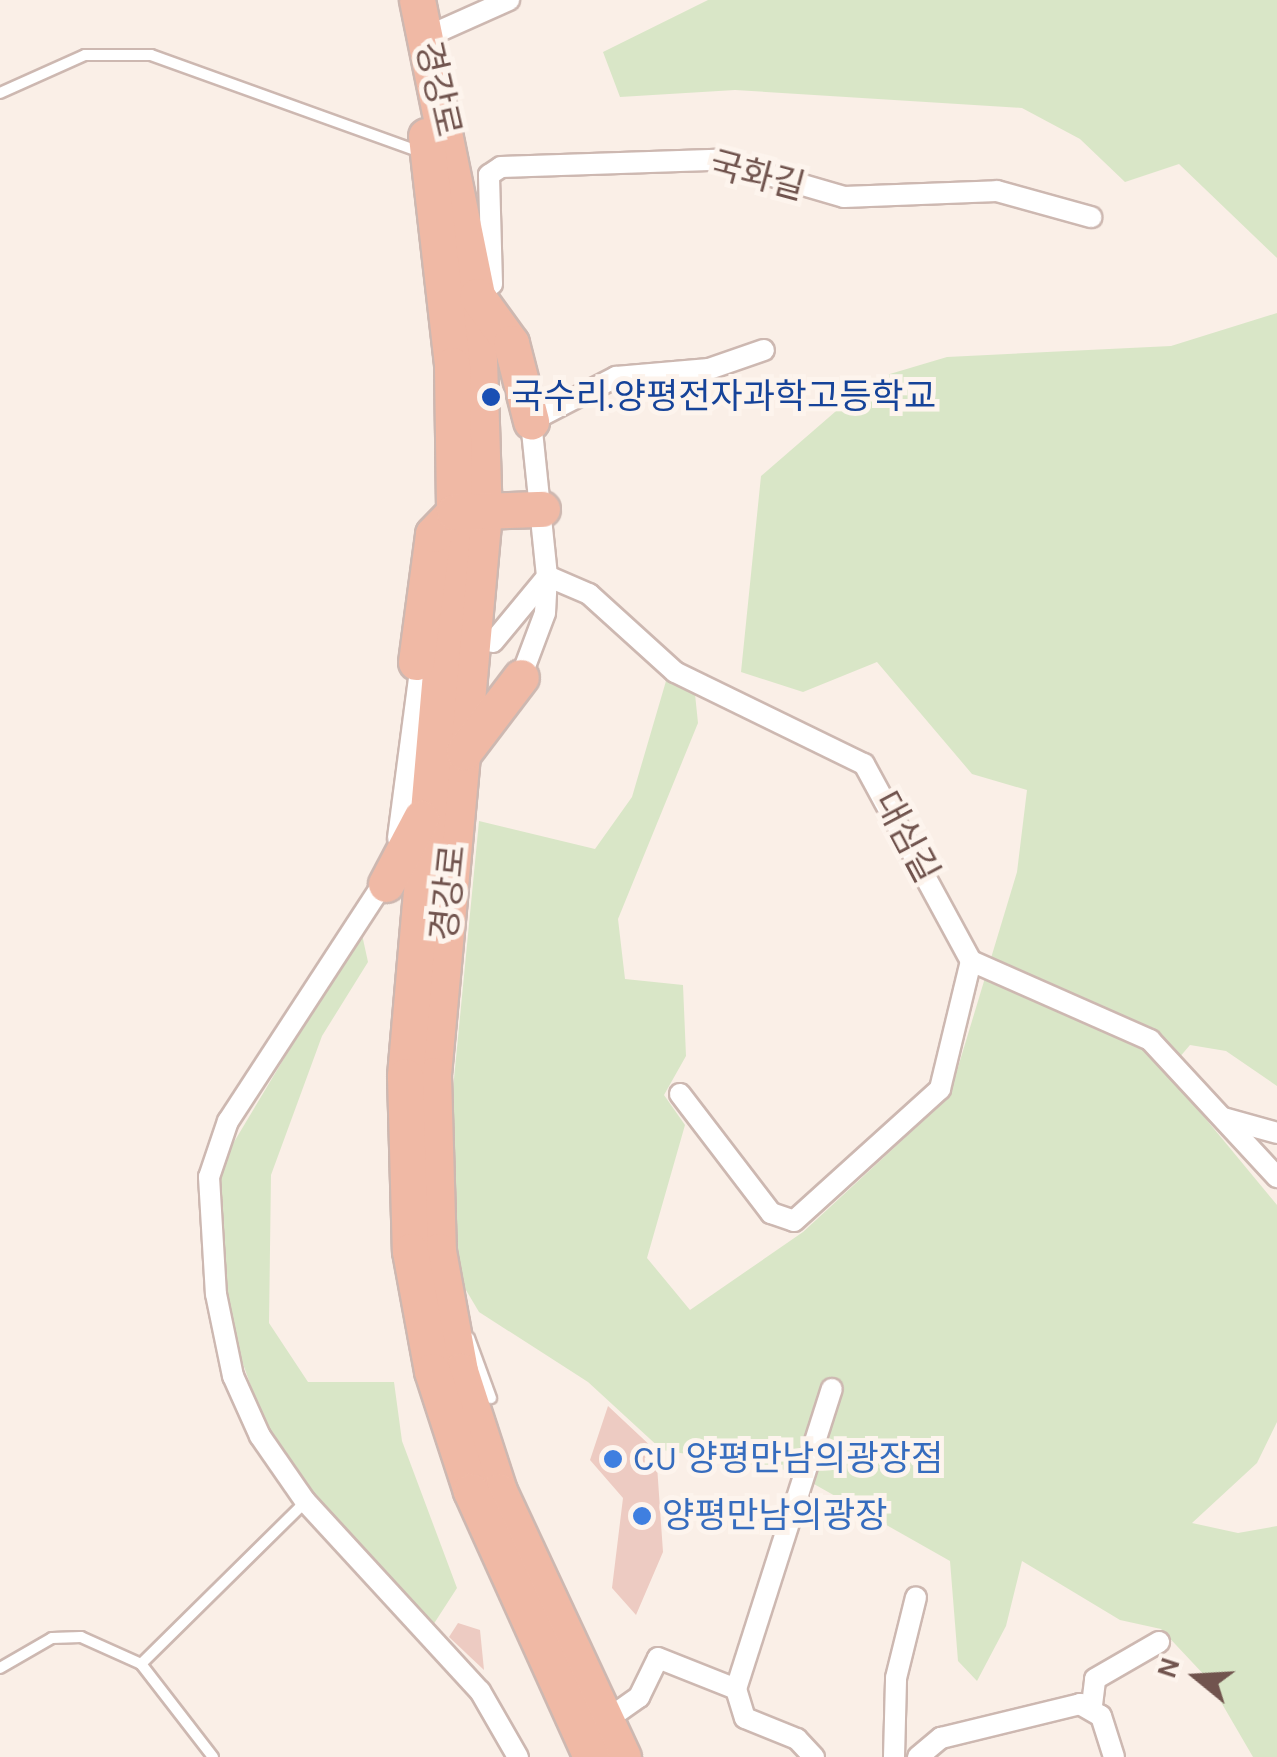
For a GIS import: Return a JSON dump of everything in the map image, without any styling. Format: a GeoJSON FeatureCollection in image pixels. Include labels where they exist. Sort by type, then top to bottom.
{"type":"FeatureCollection","features":[{"type":"Feature","properties":{"kind":"highway","name":"경강로"},"geometry":{"type":"LineString","coordinates":[[392,0],[430,156],[469,512],[434,790],[403,1137],[418,1312],[471,1491],[614,1749]]}},
{"type":"Feature","properties":{"kind":"highway","name":"경강로"},"geometry":{"type":"LineString","coordinates":[[417,0],[477,296],[464,752],[433,1076],[438,1251],[460,1371],[499,1491],[589,1684],[614,1749]]}},
{"type":"Feature","properties":{"kind":"highway"},"geometry":{"type":"LineString","coordinates":[[477,296],[511,343],[531,421]]}},
{"type":"Feature","properties":{"kind":"highway"},"geometry":{"type":"LineString","coordinates":[[418,662],[433,534],[469,512],[542,508]]}},
{"type":"Feature","properties":{"kind":"highway"},"geometry":{"type":"LineString","coordinates":[[464,752],[521,676]]}},
{"type":"Feature","properties":{"kind":"highway"},"geometry":{"type":"LineString","coordinates":[[386,884],[434,790]]}},
{"type":"Feature","properties":{"kind":"street"},"geometry":{"type":"LineString","coordinates":[[426,37],[509,0]]}},
{"type":"Feature","properties":{"kind":"street","name":"국화길"},"geometry":{"type":"LineString","coordinates":[[477,296],[492,284],[489,175],[501,167],[717,160],[844,197],[997,192],[1091,216]]}},
{"type":"Feature","properties":{"kind":"street"},"geometry":{"type":"LineString","coordinates":[[521,676],[545,613],[547,576],[531,421],[616,377],[709,369],[764,350]]}},
{"type":"Feature","properties":{"kind":"street"},"geometry":{"type":"LineString","coordinates":[[493,642],[547,576]]}},
{"type":"Feature","properties":{"kind":"street","name":"대심길"},"geometry":{"type":"LineString","coordinates":[[547,576],[589,594],[675,672],[864,764],[971,961]]}},
{"type":"Feature","properties":{"kind":"street"},"geometry":{"type":"LineString","coordinates":[[418,662],[405,803],[386,884],[237,1105],[209,1177],[211,1258],[233,1376],[260,1436],[305,1501],[480,1691],[518,1757]]}},
{"type":"Feature","properties":{"kind":"street"},"geometry":{"type":"LineString","coordinates":[[680,1094],[771,1212],[794,1221],[940,1089],[971,961],[1150,1040],[1277,1178]]}},
{"type":"Feature","properties":{"kind":"street"},"geometry":{"type":"LineString","coordinates":[[1221,1118],[1277,1133]]}},
{"type":"Feature","properties":{"kind":"street"},"geometry":{"type":"LineString","coordinates":[[814,1757],[797,1739],[745,1718],[736,1689],[832,1389]]}},
{"type":"Feature","properties":{"kind":"street"},"geometry":{"type":"LineString","coordinates":[[894,1757],[896,1678],[916,1597]]}},
{"type":"Feature","properties":{"kind":"street"},"geometry":{"type":"LineString","coordinates":[[1114,1757],[1092,1705],[1094,1679],[1159,1642]]}},
{"type":"Feature","properties":{"kind":"street"},"geometry":{"type":"LineString","coordinates":[[614,1749],[658,1658],[736,1689]]}},
{"type":"Feature","properties":{"kind":"street"},"geometry":{"type":"LineString","coordinates":[[918,1757],[941,1738],[1092,1705]]}},
{"type":"Feature","properties":{"kind":"lane"},"geometry":{"type":"LineString","coordinates":[[0,94],[85,55],[151,55],[430,156]]}},
{"type":"Feature","properties":{"kind":"lane"},"geometry":{"type":"LineString","coordinates":[[438,1251],[491,1398]]}},
{"type":"Feature","properties":{"kind":"lane"},"geometry":{"type":"LineString","coordinates":[[142,1664],[305,1501]]}},
{"type":"Feature","properties":{"kind":"lane"},"geometry":{"type":"LineString","coordinates":[[579,1629],[589,1684]]}},
{"type":"Feature","properties":{"kind":"lane"},"geometry":{"type":"LineString","coordinates":[[0,1668],[52,1638],[82,1637],[142,1664],[213,1757]]}},
{"type":"Feature","properties":{"kind":"green space"},"geometry":{"type":"Polygon","coordinates":[[[708,0],[1277,0],[1277,258],[1179,164],[1125,182],[1080,139],[1022,108],[735,90],[620,97],[603,52],[708,0]]]}},
{"type":"Feature","properties":{"kind":"green space"},"geometry":{"type":"Polygon","coordinates":[[[1277,313],[1277,1086],[1226,1051],[1190,1045],[1167,1072],[1277,1205],[1277,1422],[1257,1463],[1192,1523],[1238,1533],[1277,1526],[1277,1757],[1253,1757],[1207,1678],[1161,1629],[1120,1620],[1022,1561],[1006,1626],[977,1681],[958,1661],[950,1561],[791,1471],[662,1450],[588,1382],[479,1312],[460,1280],[447,1151],[479,821],[595,849],[632,797],[666,681],[695,694],[698,723],[618,919],[625,979],[683,985],[686,1056],[664,1095],[685,1125],[647,1258],[690,1310],[803,1232],[949,1097],[1017,872],[1027,790],[972,774],[877,662],[803,692],[741,672],[761,476],[873,379],[947,357],[1171,346],[1277,313]]]}},
{"type":"Feature","properties":{"kind":"green space"},"geometry":{"type":"Polygon","coordinates":[[[361,930],[368,962],[322,1036],[271,1175],[269,1323],[308,1382],[394,1382],[402,1441],[457,1588],[424,1639],[271,1442],[219,1297],[213,1177],[361,930]]]}},
{"type":"Feature","properties":{"kind":"building","name":"양평만남의광장"},"geometry":{"type":"Polygon","coordinates":[[[608,1406],[656,1451],[663,1552],[636,1615],[612,1588],[623,1498],[590,1460],[608,1406]]]}},
{"type":"Feature","properties":{"kind":"building"},"geometry":{"type":"Polygon","coordinates":[[[458,1623],[480,1630],[484,1670],[449,1637],[458,1623]]]}},
{"type":"Feature","properties":{"kind":"place","name":"국수리.양평전자과학고등학교"},"geometry":{"type":"Point","coordinates":[491,397]}},
{"type":"Feature","properties":{"kind":"place","name":"CU 양평만남의광장점"},"geometry":{"type":"Point","coordinates":[613,1459]}},
{"type":"Feature","properties":{"kind":"place","name":"양평만남의광장"},"geometry":{"type":"Point","coordinates":[642,1516]}}]}
